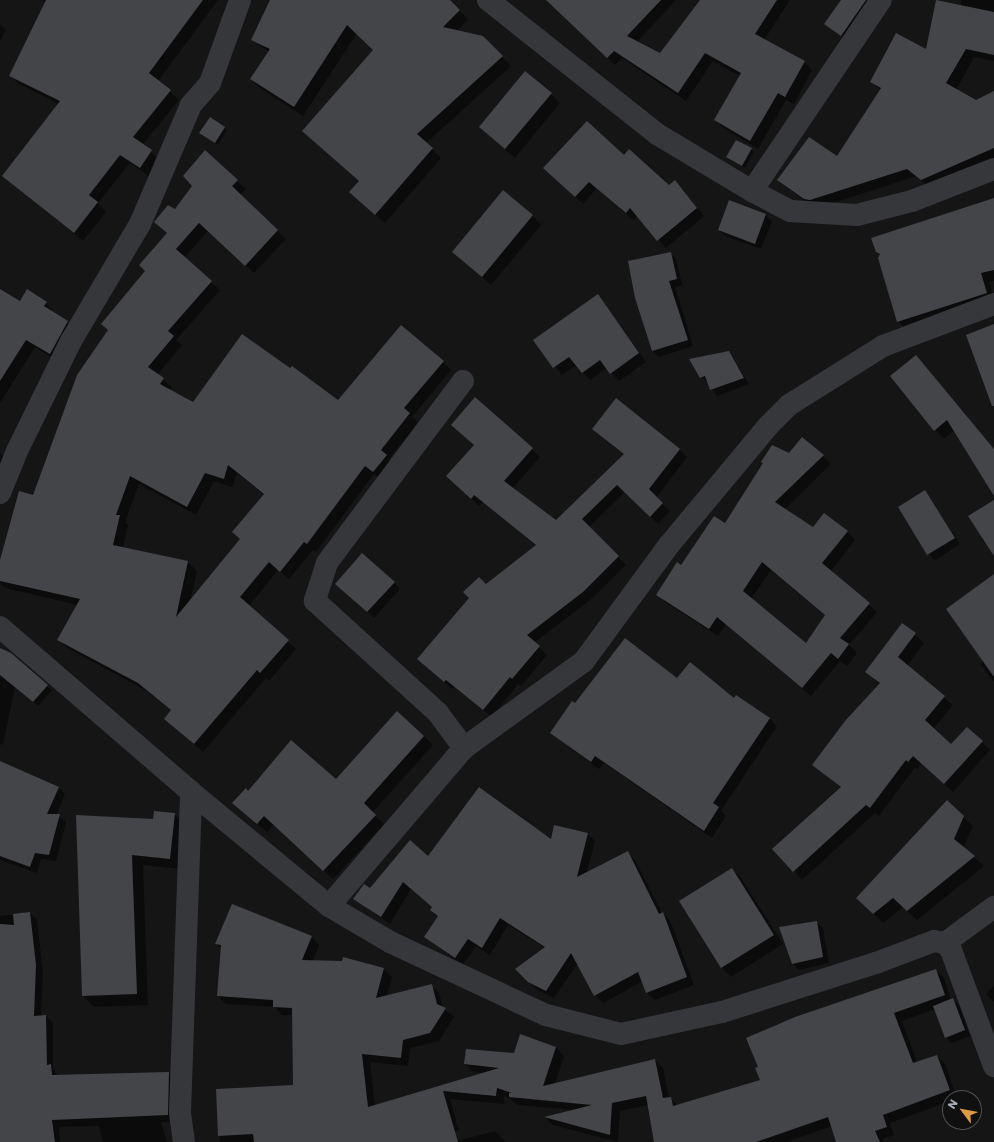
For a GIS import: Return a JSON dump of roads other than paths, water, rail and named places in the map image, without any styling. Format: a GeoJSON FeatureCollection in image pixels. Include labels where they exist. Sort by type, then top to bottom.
{"type":"FeatureCollection","features":[{"type":"Feature","properties":{"kind":"street"},"geometry":{"type":"LineString","coordinates":[[0,493],[17,451],[71,341],[140,224],[191,105],[210,83],[240,0]]}},
{"type":"Feature","properties":{"kind":"street"},"geometry":{"type":"LineString","coordinates":[[488,0],[657,134],[752,191],[790,211],[857,215],[912,200],[994,169]]}},
{"type":"Feature","properties":{"kind":"street"},"geometry":{"type":"LineString","coordinates":[[752,191],[881,0]]}},
{"type":"Feature","properties":{"kind":"street"},"geometry":{"type":"LineString","coordinates":[[330,906],[464,748],[584,661],[669,545],[769,425],[789,405],[883,346],[994,304]]}},
{"type":"Feature","properties":{"kind":"street"},"geometry":{"type":"LineString","coordinates":[[463,381],[327,563],[315,601],[438,713],[464,748]]}},
{"type":"Feature","properties":{"kind":"street"},"geometry":{"type":"LineString","coordinates":[[0,627],[191,792],[330,906],[390,942],[546,1015],[621,1034],[722,1012],[876,963],[934,941],[945,942],[994,907]]}},
{"type":"Feature","properties":{"kind":"street"},"geometry":{"type":"LineString","coordinates":[[184,1142],[180,1112],[191,792]]}},
{"type":"Feature","properties":{"kind":"street"},"geometry":{"type":"LineString","coordinates":[[945,942],[951,950],[994,1066]]}}]}
